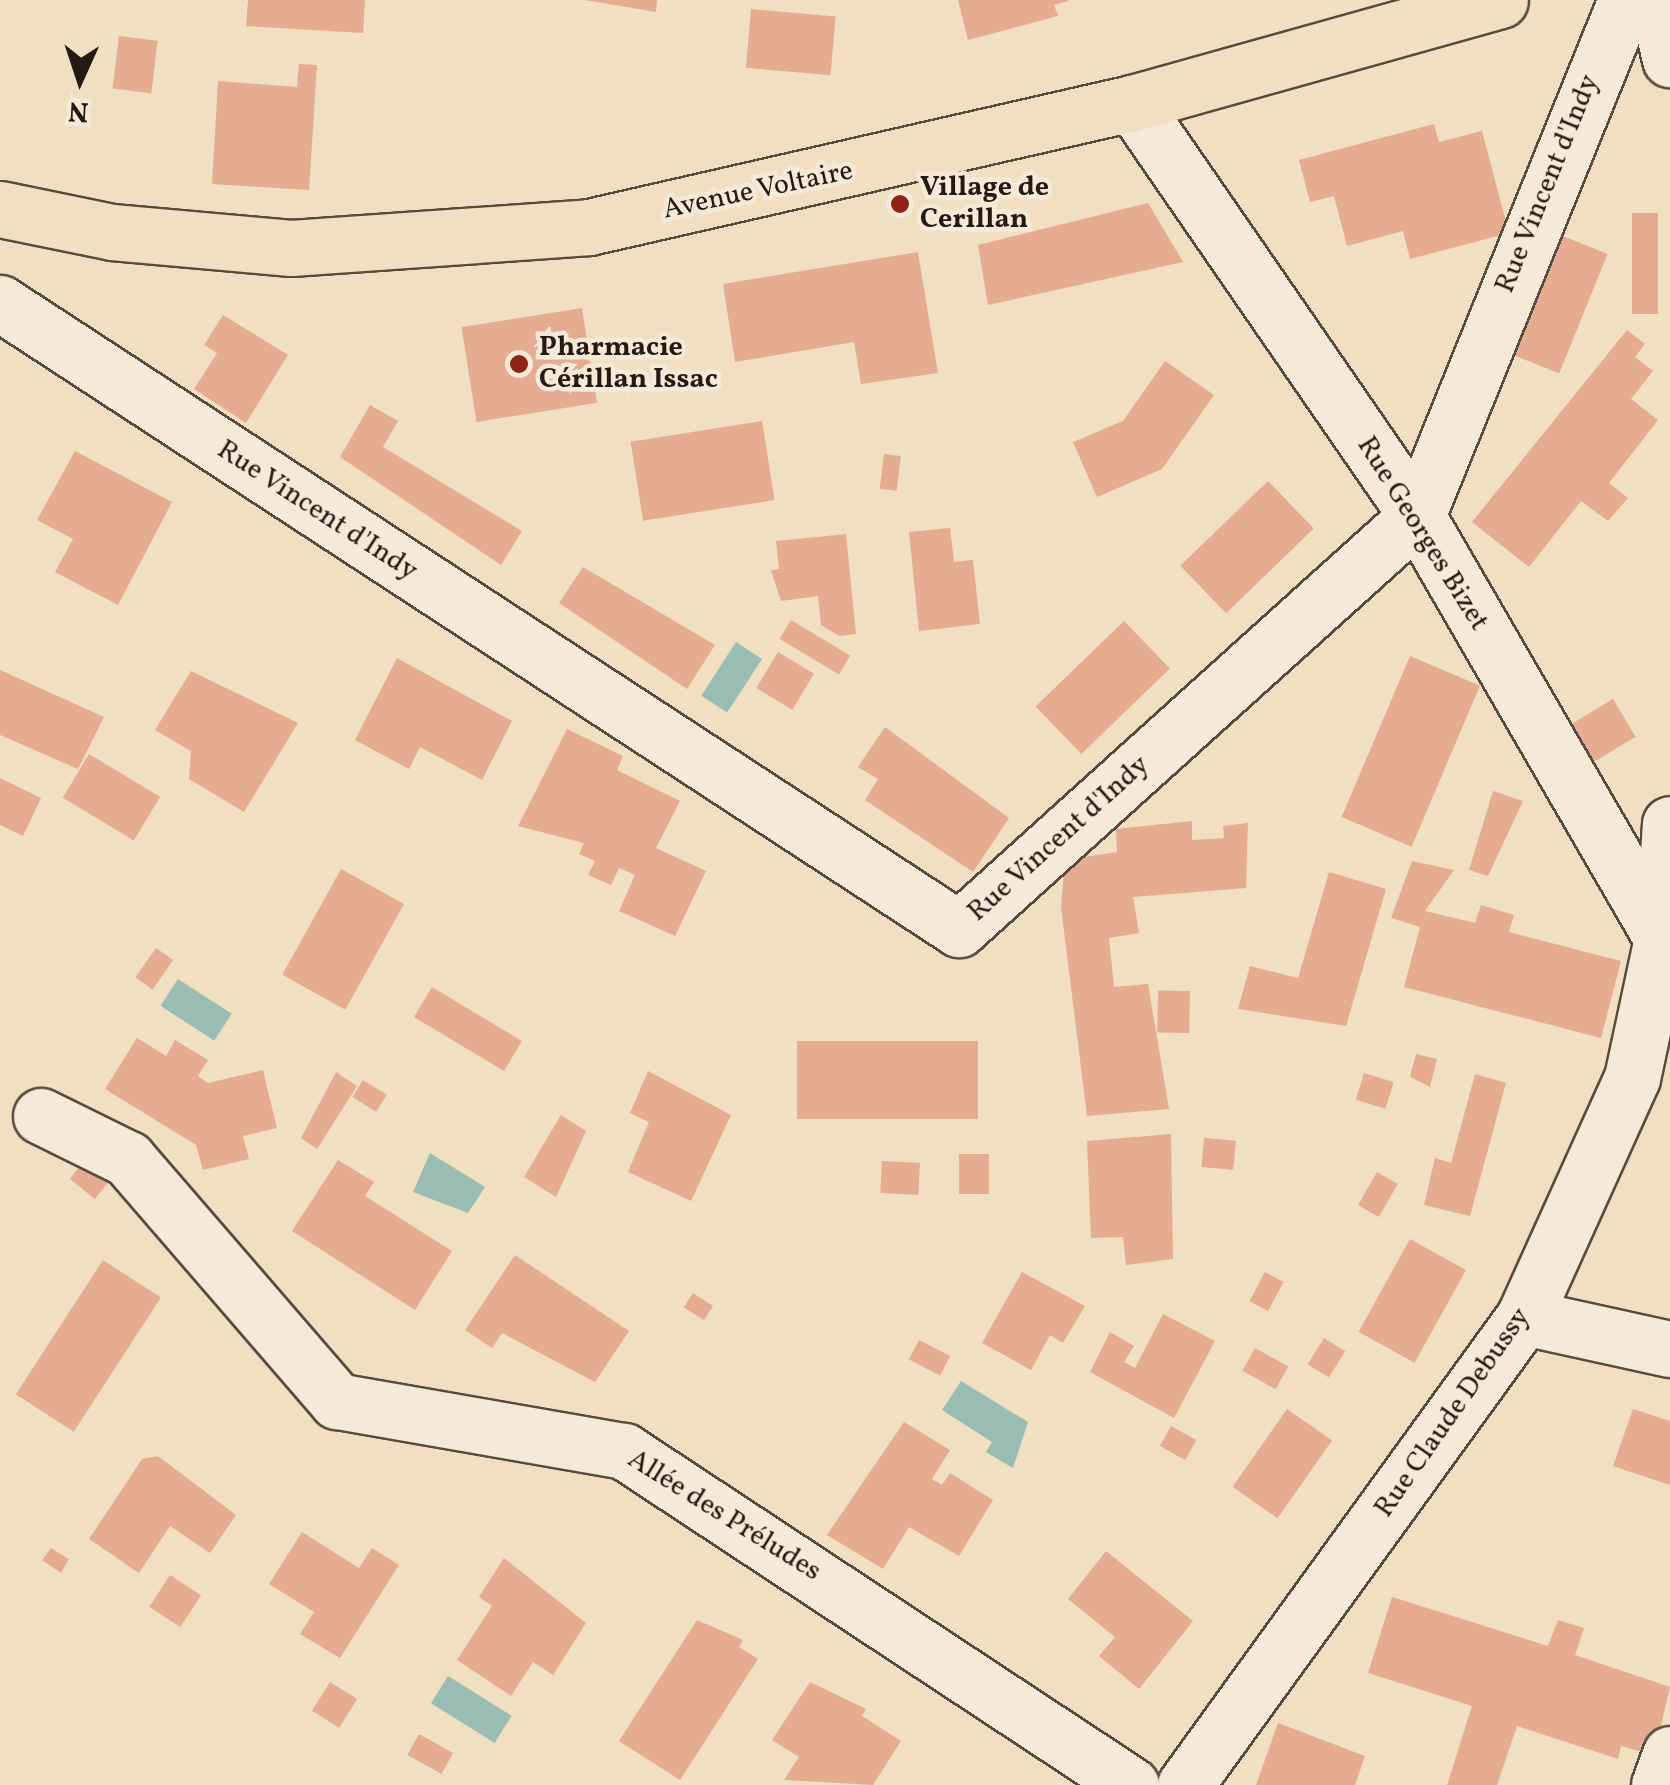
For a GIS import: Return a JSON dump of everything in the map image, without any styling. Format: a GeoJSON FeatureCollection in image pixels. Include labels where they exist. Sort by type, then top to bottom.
{"type":"FeatureCollection","features":[{"type":"Feature","properties":{"kind":"main road","name":"Avenue Voltaire"},"geometry":{"type":"LineString","coordinates":[[0,210],[112,232],[291,248],[454,243],[736,197],[1132,104],[1500,0]]}},
{"type":"Feature","properties":{"kind":"street","name":"Rue Vincent d'Indy"},"geometry":{"type":"LineString","coordinates":[[0,303],[959,929],[1416,516],[1626,0]]}},
{"type":"Feature","properties":{"kind":"street"},"geometry":{"type":"LineString","coordinates":[[1656,0],[1670,58]]}},
{"type":"Feature","properties":{"kind":"street","name":"Rue Georges Bizet"},"geometry":{"type":"LineString","coordinates":[[1132,104],[1416,516],[1666,960]]}},
{"type":"Feature","properties":{"kind":"street","name":"Rue Claude Debussy"},"geometry":{"type":"LineString","coordinates":[[1185,1785],[1524,1317],[1632,1078],[1666,960],[1670,824]]}},
{"type":"Feature","properties":{"kind":"street","name":"Allée des Préludes"},"geometry":{"type":"LineString","coordinates":[[41,1116],[128,1159],[284,1345],[337,1402],[624,1451],[1131,1785]]}},
{"type":"Feature","properties":{"kind":"street"},"geometry":{"type":"LineString","coordinates":[[1524,1317],[1670,1349]]}},
{"type":"Feature","properties":{"kind":"street"},"geometry":{"type":"LineString","coordinates":[[1659,1785],[1670,1754]]}},
{"type":"Feature","properties":{"kind":"water"},"geometry":{"type":"Polygon","coordinates":[[[736,642],[762,659],[727,713],[701,696],[736,642]]]}},
{"type":"Feature","properties":{"kind":"water"},"geometry":{"type":"Polygon","coordinates":[[[178,979],[232,1014],[214,1041],[161,1006],[178,979]]]}},
{"type":"Feature","properties":{"kind":"water"},"geometry":{"type":"Polygon","coordinates":[[[430,1153],[485,1187],[468,1213],[413,1192],[430,1153]]]}},
{"type":"Feature","properties":{"kind":"water"},"geometry":{"type":"Polygon","coordinates":[[[961,1381],[1028,1422],[1013,1468],[986,1452],[992,1442],[942,1410],[961,1381]]]}},
{"type":"Feature","properties":{"kind":"water"},"geometry":{"type":"Polygon","coordinates":[[[448,1676],[512,1716],[495,1743],[431,1703],[448,1676]]]}},
{"type":"Feature","properties":{"kind":"building"},"geometry":{"type":"Polygon","coordinates":[[[248,0],[365,0],[363,33],[246,26],[248,0]]]}},
{"type":"Feature","properties":{"kind":"building"},"geometry":{"type":"Polygon","coordinates":[[[585,0],[657,0],[656,12],[585,0]]]}},
{"type":"Feature","properties":{"kind":"building"},"geometry":{"type":"Polygon","coordinates":[[[958,0],[1068,1],[1054,5],[1058,16],[968,40],[958,0]]]}},
{"type":"Feature","properties":{"kind":"building"},"geometry":{"type":"Polygon","coordinates":[[[751,9],[836,16],[831,75],[746,68],[751,9]]]}},
{"type":"Feature","properties":{"kind":"building"},"geometry":{"type":"Polygon","coordinates":[[[119,36],[158,41],[151,93],[113,89],[119,36]]]}},
{"type":"Feature","properties":{"kind":"building"},"geometry":{"type":"Polygon","coordinates":[[[299,64],[317,65],[309,190],[212,184],[218,81],[297,87],[299,64]]]}},
{"type":"Feature","properties":{"kind":"building"},"geometry":{"type":"Polygon","coordinates":[[[1434,124],[1439,142],[1482,131],[1509,233],[1410,259],[1403,231],[1347,246],[1334,196],[1310,202],[1299,160],[1434,124]]]}},
{"type":"Feature","properties":{"kind":"building"},"geometry":{"type":"Polygon","coordinates":[[[1148,203],[1183,262],[988,305],[978,245],[1148,203]]]}},
{"type":"Feature","properties":{"kind":"building"},"geometry":{"type":"Polygon","coordinates":[[[1632,213],[1658,213],[1658,314],[1632,314],[1632,213]]]}},
{"type":"Feature","properties":{"kind":"building"},"geometry":{"type":"Polygon","coordinates":[[[1563,236],[1608,254],[1559,374],[1515,356],[1563,236]]]}},
{"type":"Feature","properties":{"kind":"building"},"geometry":{"type":"Polygon","coordinates":[[[918,252],[938,373],[861,384],[854,342],[735,362],[723,284],[918,252]]]}},
{"type":"Feature","properties":{"kind":"building"},"geometry":{"type":"Polygon","coordinates":[[[582,308],[597,403],[477,422],[462,327],[582,308]]]}},
{"type":"Feature","properties":{"kind":"building"},"geometry":{"type":"Polygon","coordinates":[[[223,315],[288,355],[246,423],[194,389],[217,353],[204,345],[223,315]]]}},
{"type":"Feature","properties":{"kind":"building"},"geometry":{"type":"Polygon","coordinates":[[[1627,330],[1645,344],[1635,357],[1653,371],[1631,399],[1658,420],[1609,483],[1628,498],[1608,521],[1581,501],[1529,567],[1472,522],[1627,330]]]}},
{"type":"Feature","properties":{"kind":"building"},"geometry":{"type":"Polygon","coordinates":[[[1165,361],[1214,395],[1162,469],[1097,497],[1073,442],[1123,421],[1165,361]]]}},
{"type":"Feature","properties":{"kind":"building"},"geometry":{"type":"Polygon","coordinates":[[[370,405],[398,421],[383,447],[522,531],[501,565],[340,457],[370,405]]]}},
{"type":"Feature","properties":{"kind":"building"},"geometry":{"type":"Polygon","coordinates":[[[762,421],[775,500],[643,521],[631,442],[762,421]]]}},
{"type":"Feature","properties":{"kind":"building"},"geometry":{"type":"Polygon","coordinates":[[[75,451],[172,502],[118,605],[55,572],[73,539],[37,520],[75,451]]]}},
{"type":"Feature","properties":{"kind":"building"},"geometry":{"type":"Polygon","coordinates":[[[884,454],[901,456],[897,491],[880,489],[884,454]]]}},
{"type":"Feature","properties":{"kind":"building"},"geometry":{"type":"Polygon","coordinates":[[[1268,481],[1314,528],[1226,613],[1180,566],[1268,481]]]}},
{"type":"Feature","properties":{"kind":"building"},"geometry":{"type":"Polygon","coordinates":[[[950,528],[954,562],[973,560],[980,624],[919,631],[909,532],[950,528]]]}},
{"type":"Feature","properties":{"kind":"building"},"geometry":{"type":"Polygon","coordinates":[[[846,534],[856,634],[839,636],[821,625],[818,596],[781,601],[771,570],[779,569],[776,541],[846,534]]]}},
{"type":"Feature","properties":{"kind":"building"},"geometry":{"type":"Polygon","coordinates":[[[583,567],[715,645],[687,689],[559,603],[583,567]]]}},
{"type":"Feature","properties":{"kind":"building"},"geometry":{"type":"Polygon","coordinates":[[[791,620],[850,656],[839,674],[780,639],[791,620]]]}},
{"type":"Feature","properties":{"kind":"building"},"geometry":{"type":"Polygon","coordinates":[[[1124,621],[1170,668],[1081,754],[1036,706],[1124,621]]]}},
{"type":"Feature","properties":{"kind":"building"},"geometry":{"type":"Polygon","coordinates":[[[778,652],[814,674],[792,710],[756,688],[778,652]]]}},
{"type":"Feature","properties":{"kind":"building"},"geometry":{"type":"Polygon","coordinates":[[[1410,656],[1480,686],[1412,847],[1342,817],[1410,656]]]}},
{"type":"Feature","properties":{"kind":"building"},"geometry":{"type":"Polygon","coordinates":[[[397,658],[512,721],[482,780],[420,747],[409,769],[355,740],[397,658]]]}},
{"type":"Feature","properties":{"kind":"building"},"geometry":{"type":"Polygon","coordinates":[[[0,670],[104,717],[78,769],[0,735],[0,670]]]}},
{"type":"Feature","properties":{"kind":"building"},"geometry":{"type":"Polygon","coordinates":[[[191,671],[298,723],[244,812],[189,779],[191,751],[155,730],[191,671]]]}},
{"type":"Feature","properties":{"kind":"building"},"geometry":{"type":"Polygon","coordinates":[[[1613,699],[1636,737],[1595,761],[1572,724],[1613,699]]]}},
{"type":"Feature","properties":{"kind":"building"},"geometry":{"type":"Polygon","coordinates":[[[885,727],[1009,818],[973,872],[865,800],[878,779],[858,767],[885,727]]]}},
{"type":"Feature","properties":{"kind":"building"},"geometry":{"type":"Polygon","coordinates":[[[567,729],[623,756],[617,770],[680,801],[656,848],[706,871],[675,936],[619,911],[635,875],[619,868],[611,885],[588,875],[595,861],[579,854],[584,843],[518,826],[567,729]]]}},
{"type":"Feature","properties":{"kind":"building"},"geometry":{"type":"Polygon","coordinates":[[[89,754],[160,797],[134,840],[63,798],[89,754]]]}},
{"type":"Feature","properties":{"kind":"building"},"geometry":{"type":"Polygon","coordinates":[[[0,778],[41,798],[23,836],[0,825],[0,778]]]}},
{"type":"Feature","properties":{"kind":"building"},"geometry":{"type":"Polygon","coordinates":[[[1493,791],[1523,801],[1488,876],[1469,870],[1493,791]]]}},
{"type":"Feature","properties":{"kind":"building"},"geometry":{"type":"Polygon","coordinates":[[[1192,821],[1192,840],[1224,838],[1223,826],[1248,823],[1246,888],[1133,897],[1139,933],[1109,938],[1114,987],[1148,984],[1169,1109],[1087,1116],[1061,907],[1065,860],[1117,852],[1116,829],[1192,821]]]}},
{"type":"Feature","properties":{"kind":"building"},"geometry":{"type":"Polygon","coordinates":[[[1412,861],[1454,870],[1425,911],[1475,923],[1481,905],[1514,915],[1509,932],[1621,961],[1601,1038],[1404,987],[1420,927],[1391,918],[1412,861]]]}},
{"type":"Feature","properties":{"kind":"building"},"geometry":{"type":"Polygon","coordinates":[[[341,869],[404,904],[345,1010],[282,975],[341,869]]]}},
{"type":"Feature","properties":{"kind":"building"},"geometry":{"type":"Polygon","coordinates":[[[1329,872],[1386,889],[1346,1026],[1238,1009],[1250,966],[1298,978],[1329,872]]]}},
{"type":"Feature","properties":{"kind":"building"},"geometry":{"type":"Polygon","coordinates":[[[156,948],[173,960],[153,990],[135,977],[156,948]]]}},
{"type":"Feature","properties":{"kind":"building"},"geometry":{"type":"Polygon","coordinates":[[[432,987],[522,1041],[504,1071],[414,1017],[432,987]]]}},
{"type":"Feature","properties":{"kind":"building"},"geometry":{"type":"Polygon","coordinates":[[[1158,990],[1190,991],[1189,1033],[1157,1032],[1158,990]]]}},
{"type":"Feature","properties":{"kind":"building"},"geometry":{"type":"Polygon","coordinates":[[[137,1038],[166,1056],[175,1040],[208,1060],[198,1076],[208,1083],[263,1070],[277,1128],[243,1136],[249,1159],[203,1170],[196,1145],[105,1089],[137,1038]]]}},
{"type":"Feature","properties":{"kind":"building"},"geometry":{"type":"Polygon","coordinates":[[[797,1041],[978,1041],[978,1119],[797,1119],[797,1041]]]}},
{"type":"Feature","properties":{"kind":"building"},"geometry":{"type":"Polygon","coordinates":[[[1416,1054],[1437,1059],[1430,1087],[1410,1077],[1416,1054]]]}},
{"type":"Feature","properties":{"kind":"building"},"geometry":{"type":"Polygon","coordinates":[[[648,1071],[731,1115],[691,1201],[628,1172],[649,1122],[630,1113],[648,1071]]]}},
{"type":"Feature","properties":{"kind":"building"},"geometry":{"type":"Polygon","coordinates":[[[336,1072],[357,1086],[317,1149],[301,1138],[336,1072]]]}},
{"type":"Feature","properties":{"kind":"building"},"geometry":{"type":"Polygon","coordinates":[[[1364,1073],[1394,1082],[1385,1109],[1356,1100],[1364,1073]]]}},
{"type":"Feature","properties":{"kind":"building"},"geometry":{"type":"Polygon","coordinates":[[[1475,1074],[1506,1083],[1470,1216],[1424,1205],[1435,1158],[1451,1163],[1475,1074]]]}},
{"type":"Feature","properties":{"kind":"building"},"geometry":{"type":"Polygon","coordinates":[[[363,1080],[387,1095],[376,1112],[352,1097],[363,1080]]]}},
{"type":"Feature","properties":{"kind":"building"},"geometry":{"type":"Polygon","coordinates":[[[561,1115],[586,1131],[556,1197],[524,1177],[561,1115]]]}},
{"type":"Feature","properties":{"kind":"building"},"geometry":{"type":"Polygon","coordinates":[[[1171,1134],[1173,1259],[1126,1265],[1123,1237],[1091,1238],[1087,1141],[1171,1134]]]}},
{"type":"Feature","properties":{"kind":"building"},"geometry":{"type":"Polygon","coordinates":[[[1204,1138],[1236,1141],[1233,1170],[1201,1167],[1204,1138]]]}},
{"type":"Feature","properties":{"kind":"building"},"geometry":{"type":"Polygon","coordinates":[[[90,1154],[115,1174],[95,1199],[70,1179],[90,1154]]]}},
{"type":"Feature","properties":{"kind":"building"},"geometry":{"type":"Polygon","coordinates":[[[959,1154],[989,1154],[989,1194],[959,1194],[959,1154]]]}},
{"type":"Feature","properties":{"kind":"building"},"geometry":{"type":"Polygon","coordinates":[[[338,1160],[374,1182],[365,1196],[452,1251],[415,1310],[292,1231],[338,1160]]]}},
{"type":"Feature","properties":{"kind":"building"},"geometry":{"type":"Polygon","coordinates":[[[882,1161],[920,1163],[918,1195],[880,1193],[882,1161]]]}},
{"type":"Feature","properties":{"kind":"building"},"geometry":{"type":"Polygon","coordinates":[[[1377,1172],[1398,1184],[1379,1217],[1358,1205],[1377,1172]]]}},
{"type":"Feature","properties":{"kind":"building"},"geometry":{"type":"Polygon","coordinates":[[[1410,1239],[1466,1270],[1415,1363],[1359,1332],[1410,1239]]]}},
{"type":"Feature","properties":{"kind":"building"},"geometry":{"type":"Polygon","coordinates":[[[515,1255],[629,1331],[595,1382],[502,1333],[492,1348],[465,1330],[515,1255]]]}},
{"type":"Feature","properties":{"kind":"building"},"geometry":{"type":"Polygon","coordinates":[[[103,1260],[161,1298],[74,1432],[16,1394],[103,1260]]]}},
{"type":"Feature","properties":{"kind":"building"},"geometry":{"type":"Polygon","coordinates":[[[1022,1272],[1085,1306],[1063,1343],[1050,1335],[1031,1370],[982,1343],[1022,1272]]]}},
{"type":"Feature","properties":{"kind":"building"},"geometry":{"type":"Polygon","coordinates":[[[1265,1272],[1284,1282],[1268,1311],[1250,1301],[1265,1272]]]}},
{"type":"Feature","properties":{"kind":"building"},"geometry":{"type":"Polygon","coordinates":[[[693,1293],[713,1306],[704,1320],[684,1307],[693,1293]]]}},
{"type":"Feature","properties":{"kind":"building"},"geometry":{"type":"Polygon","coordinates":[[[1163,1314],[1215,1341],[1174,1418],[1090,1372],[1110,1332],[1134,1346],[1124,1362],[1135,1368],[1163,1314]]]}},
{"type":"Feature","properties":{"kind":"building"},"geometry":{"type":"Polygon","coordinates":[[[1324,1338],[1345,1351],[1329,1378],[1308,1364],[1324,1338]]]}},
{"type":"Feature","properties":{"kind":"building"},"geometry":{"type":"Polygon","coordinates":[[[919,1340],[950,1356],[940,1375],[909,1360],[919,1340]]]}},
{"type":"Feature","properties":{"kind":"building"},"geometry":{"type":"Polygon","coordinates":[[[1255,1348],[1288,1366],[1276,1389],[1242,1371],[1255,1348]]]}},
{"type":"Feature","properties":{"kind":"building"},"geometry":{"type":"Polygon","coordinates":[[[1287,1409],[1332,1441],[1278,1518],[1233,1487],[1287,1409]]]}},
{"type":"Feature","properties":{"kind":"building"},"geometry":{"type":"Polygon","coordinates":[[[1633,1409],[1670,1421],[1670,1485],[1613,1466],[1633,1409]]]}},
{"type":"Feature","properties":{"kind":"building"},"geometry":{"type":"Polygon","coordinates":[[[904,1422],[950,1450],[932,1479],[942,1485],[950,1473],[993,1500],[959,1556],[909,1527],[883,1569],[827,1535],[904,1422]]]}},
{"type":"Feature","properties":{"kind":"building"},"geometry":{"type":"Polygon","coordinates":[[[1171,1426],[1196,1440],[1185,1460],[1160,1446],[1171,1426]]]}},
{"type":"Feature","properties":{"kind":"building"},"geometry":{"type":"Polygon","coordinates":[[[158,1456],[236,1515],[210,1553],[170,1526],[139,1573],[89,1539],[142,1459],[158,1456]]]}},
{"type":"Feature","properties":{"kind":"building"},"geometry":{"type":"Polygon","coordinates":[[[302,1532],[359,1568],[372,1548],[399,1565],[340,1658],[300,1634],[314,1612],[269,1584],[302,1532]]]}},
{"type":"Feature","properties":{"kind":"building"},"geometry":{"type":"Polygon","coordinates":[[[51,1548],[69,1559],[61,1573],[42,1560],[51,1548]]]}},
{"type":"Feature","properties":{"kind":"building"},"geometry":{"type":"Polygon","coordinates":[[[1106,1551],[1193,1621],[1139,1689],[1099,1656],[1115,1637],[1068,1599],[1106,1551]]]}},
{"type":"Feature","properties":{"kind":"building"},"geometry":{"type":"Polygon","coordinates":[[[504,1558],[586,1623],[553,1675],[533,1662],[511,1696],[457,1660],[492,1606],[479,1597],[504,1558]]]}},
{"type":"Feature","properties":{"kind":"building"},"geometry":{"type":"Polygon","coordinates":[[[170,1575],[201,1595],[180,1627],[149,1607],[170,1575]]]}},
{"type":"Feature","properties":{"kind":"building"},"geometry":{"type":"Polygon","coordinates":[[[1392,1597],[1548,1646],[1558,1620],[1584,1628],[1575,1655],[1670,1687],[1654,1755],[1621,1746],[1618,1759],[1517,1726],[1497,1785],[1447,1785],[1472,1706],[1368,1673],[1392,1597]]]}},
{"type":"Feature","properties":{"kind":"building"},"geometry":{"type":"Polygon","coordinates":[[[697,1620],[743,1640],[739,1647],[758,1659],[680,1780],[619,1741],[697,1620]]]}},
{"type":"Feature","properties":{"kind":"building"},"geometry":{"type":"Polygon","coordinates":[[[330,1682],[357,1699],[339,1728],[312,1711],[330,1682]]]}},
{"type":"Feature","properties":{"kind":"building"},"geometry":{"type":"Polygon","coordinates":[[[810,1682],[866,1709],[862,1716],[901,1741],[873,1785],[784,1780],[799,1757],[772,1740],[810,1682]]]}},
{"type":"Feature","properties":{"kind":"building"},"geometry":{"type":"Polygon","coordinates":[[[1278,1723],[1365,1756],[1355,1785],[1256,1785],[1278,1723]]]}},
{"type":"Feature","properties":{"kind":"building"},"geometry":{"type":"Polygon","coordinates":[[[419,1734],[453,1753],[441,1774],[407,1755],[419,1734]]]}},
{"type":"Feature","properties":{"kind":"place","name":"Village de Cerillan"},"geometry":{"type":"Point","coordinates":[900,204]}},
{"type":"Feature","properties":{"kind":"place","name":"Pharmacie Cérillan Issac"},"geometry":{"type":"Point","coordinates":[519,364]}}]}
